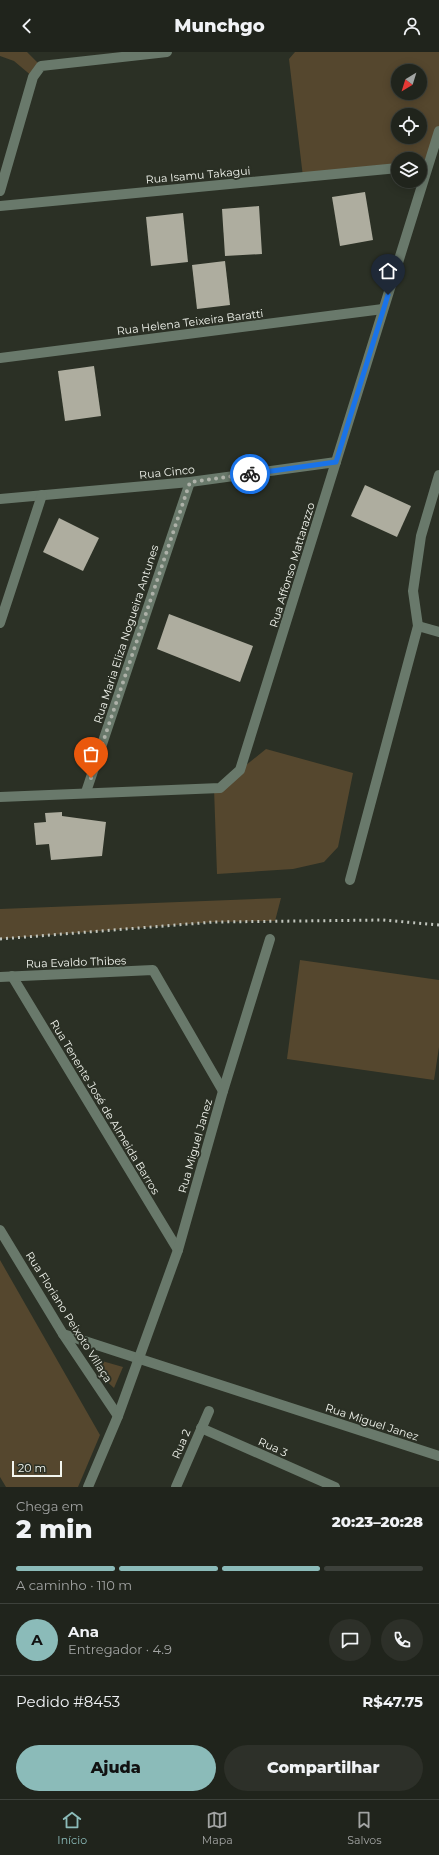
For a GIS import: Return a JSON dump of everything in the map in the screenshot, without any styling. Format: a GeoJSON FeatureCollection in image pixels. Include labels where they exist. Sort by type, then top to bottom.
{"type":"FeatureCollection","features":[{"type":"Feature","properties":{"kind":"street"},"geometry":{"type":"LineString","coordinates":[[0,191],[33,77],[41,66],[166,52]]}},
{"type":"Feature","properties":{"kind":"street","name":"Rua Affonso Mattarazzo"},"geometry":{"type":"LineString","coordinates":[[427,159],[439,131]]}},
{"type":"Feature","properties":{"kind":"street","name":"Rua Isamu Takagui"},"geometry":{"type":"LineString","coordinates":[[0,206],[391,169]]}},
{"type":"Feature","properties":{"kind":"street","name":"Rua Affonso Mattarazzo"},"geometry":{"type":"LineString","coordinates":[[0,797],[86,792],[220,788],[240,770],[383,309],[418,188]]}},
{"type":"Feature","properties":{"kind":"street","name":"Rua Helena Teixeira Baratti"},"geometry":{"type":"LineString","coordinates":[[0,358],[383,309]]}},
{"type":"Feature","properties":{"kind":"street","name":"Rua Cinco"},"geometry":{"type":"LineString","coordinates":[[0,499],[190,482],[336,462]]}},
{"type":"Feature","properties":{"kind":"street"},"geometry":{"type":"LineString","coordinates":[[350,880],[418,626],[412,591],[421,536],[439,475]]}},
{"type":"Feature","properties":{"kind":"street","name":"Rua Maria Eliza Nogueira Antunes"},"geometry":{"type":"LineString","coordinates":[[86,792],[190,482]]}},
{"type":"Feature","properties":{"kind":"street"},"geometry":{"type":"LineString","coordinates":[[0,623],[42,495]]}},
{"type":"Feature","properties":{"kind":"street"},"geometry":{"type":"LineString","coordinates":[[418,626],[439,632]]}},
{"type":"Feature","properties":{"kind":"street","name":"Rua Miguel Janez"},"geometry":{"type":"LineString","coordinates":[[88,1487],[118,1416],[178,1250],[223,1091],[270,939]]}},
{"type":"Feature","properties":{"kind":"street","name":"Rua Evaldo Thibes"},"geometry":{"type":"LineString","coordinates":[[0,977],[154,970],[223,1091]]}},
{"type":"Feature","properties":{"kind":"street","name":"Rua Tenente José de Almeida Barros"},"geometry":{"type":"LineString","coordinates":[[12,976],[178,1250]]}},
{"type":"Feature","properties":{"kind":"street","name":"Rua Floriano Peixoto Villaça"},"geometry":{"type":"LineString","coordinates":[[0,1230],[63,1334],[118,1416]]}},
{"type":"Feature","properties":{"kind":"street","name":"Rua Miguel Janez"},"geometry":{"type":"LineString","coordinates":[[63,1334],[439,1456]]}},
{"type":"Feature","properties":{"kind":"street","name":"Rua 2"},"geometry":{"type":"LineString","coordinates":[[176,1487],[209,1411]]}},
{"type":"Feature","properties":{"kind":"street","name":"Rua 3"},"geometry":{"type":"LineString","coordinates":[[201,1428],[335,1487]]}},
{"type":"Feature","properties":{"kind":"shaded area"},"geometry":{"type":"Polygon","coordinates":[[[0,52],[27,52],[41,66],[33,77],[14,61],[0,56],[0,52]]]}},
{"type":"Feature","properties":{"kind":"shaded area"},"geometry":{"type":"Polygon","coordinates":[[[295,52],[439,52],[439,131],[428,166],[427,152],[391,152],[391,169],[303,177],[289,59],[295,52]]]}},
{"type":"Feature","properties":{"kind":"shaded area"},"geometry":{"type":"Polygon","coordinates":[[[266,749],[353,773],[338,847],[324,862],[293,869],[217,874],[214,788],[240,770],[266,749]]]}},
{"type":"Feature","properties":{"kind":"shaded area"},"geometry":{"type":"Polygon","coordinates":[[[281,898],[275,921],[214,922],[0,939],[0,909],[281,898]]]}},
{"type":"Feature","properties":{"kind":"shaded area"},"geometry":{"type":"Polygon","coordinates":[[[300,960],[439,980],[439,1047],[434,1080],[287,1059],[300,960]]]}},
{"type":"Feature","properties":{"kind":"shaded area"},"geometry":{"type":"Polygon","coordinates":[[[0,1260],[100,1435],[78,1487],[6,1487],[0,1477],[0,1260]]]}},
{"type":"Feature","properties":{"kind":"shaded area"},"geometry":{"type":"Polygon","coordinates":[[[102,1361],[123,1367],[114,1388],[103,1378],[95,1367],[102,1361]]]}},
{"type":"Feature","properties":{"kind":"building"},"geometry":{"type":"Polygon","coordinates":[[[365,192],[373,240],[340,246],[332,197],[365,192]]]}},
{"type":"Feature","properties":{"kind":"building"},"geometry":{"type":"Polygon","coordinates":[[[259,206],[262,254],[225,256],[222,209],[259,206]]]}},
{"type":"Feature","properties":{"kind":"building"},"geometry":{"type":"Polygon","coordinates":[[[183,213],[188,262],[151,266],[146,217],[183,213]]]}},
{"type":"Feature","properties":{"kind":"building"},"geometry":{"type":"Polygon","coordinates":[[[225,261],[230,305],[197,309],[192,265],[225,261]]]}},
{"type":"Feature","properties":{"kind":"building"},"geometry":{"type":"Polygon","coordinates":[[[94,366],[101,416],[65,421],[58,371],[94,366]]]}},
{"type":"Feature","properties":{"kind":"building"},"geometry":{"type":"Polygon","coordinates":[[[365,485],[411,506],[397,537],[351,516],[365,485]]]}},
{"type":"Feature","properties":{"kind":"building"},"geometry":{"type":"Polygon","coordinates":[[[59,518],[99,538],[83,571],[43,552],[59,518]]]}},
{"type":"Feature","properties":{"kind":"building"},"geometry":{"type":"Polygon","coordinates":[[[169,614],[253,646],[240,682],[157,649],[169,614]]]}},
{"type":"Feature","properties":{"kind":"building"},"geometry":{"type":"Polygon","coordinates":[[[62,812],[62,816],[106,822],[102,856],[51,860],[49,844],[36,845],[34,823],[46,822],[45,813],[62,812]]]}},
{"type":"Feature","properties":{"kind":"railway"},"geometry":{"type":"LineString","coordinates":[[0,939],[214,922],[383,920],[439,925]]}},
{"type":"Feature","properties":{"kind":"way so far"},"geometry":{"type":"LineString","coordinates":[[91,778],[190,482],[250,474]]}},
{"type":"Feature","properties":{"kind":"route"},"geometry":{"type":"LineString","coordinates":[[250,474],[336,462],[388,295]]}}]}
